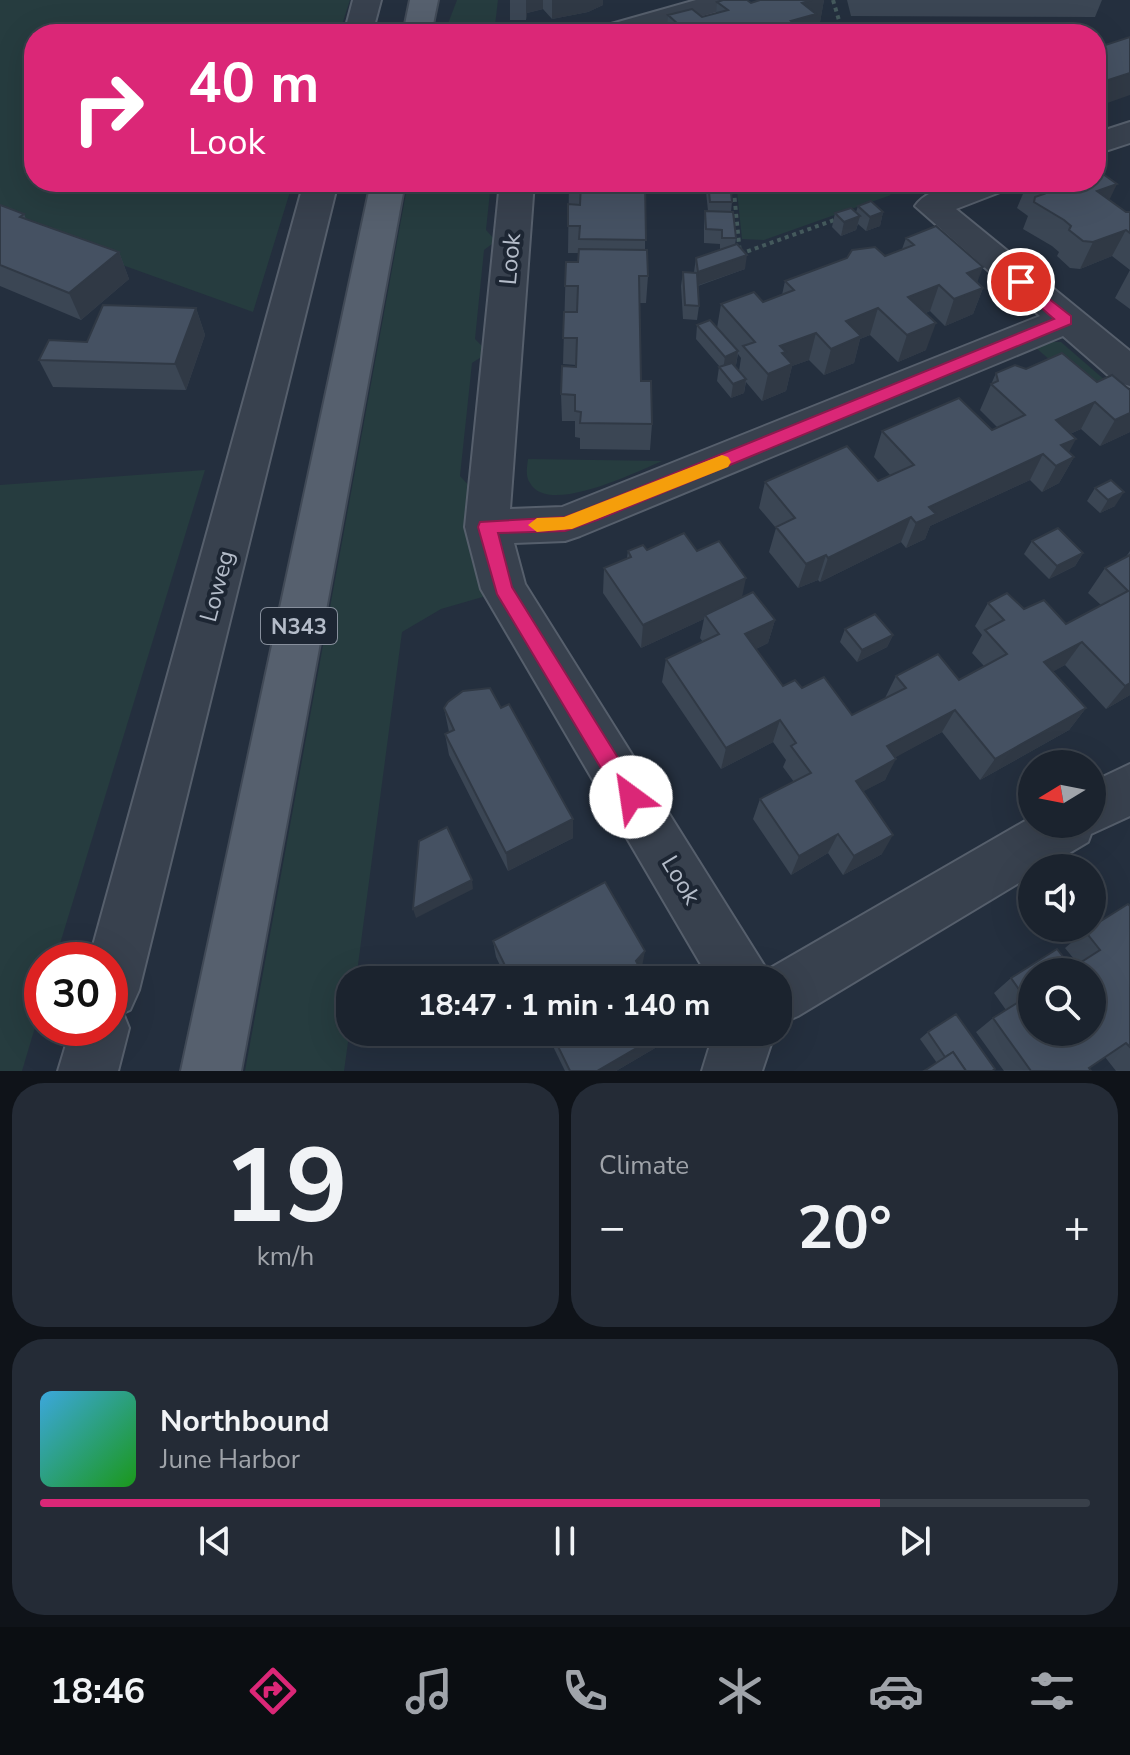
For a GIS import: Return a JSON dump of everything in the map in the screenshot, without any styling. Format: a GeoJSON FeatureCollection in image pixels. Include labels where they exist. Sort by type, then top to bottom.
{"type":"FeatureCollection","features":[{"type":"Feature","properties":{"kind":"main road"},"geometry":{"type":"LineString","coordinates":[[419,24],[424,0]]}},
{"type":"Feature","properties":{"kind":"main road","name":"N343"},"geometry":{"type":"LineString","coordinates":[[211,1071],[386,192]]}},
{"type":"Feature","properties":{"kind":"street"},"geometry":{"type":"LineString","coordinates":[[361,24],[367,0]]}},
{"type":"Feature","properties":{"kind":"street"},"geometry":{"type":"LineString","coordinates":[[642,24],[727,0]]}},
{"type":"Feature","properties":{"kind":"street"},"geometry":{"type":"LineString","coordinates":[[1106,140],[1130,132]]}},
{"type":"Feature","properties":{"kind":"street","name":"Loweg"},"geometry":{"type":"LineString","coordinates":[[123,942],[318,192]]}},
{"type":"Feature","properties":{"kind":"street","name":"Look"},"geometry":{"type":"LineString","coordinates":[[516,192],[487,527],[504,589],[733,966]]}},
{"type":"Feature","properties":{"kind":"street"},"geometry":{"type":"LineString","coordinates":[[969,192],[932,206],[1130,372]]}},
{"type":"Feature","properties":{"kind":"street"},"geometry":{"type":"LineString","coordinates":[[487,527],[565,524],[591,515],[1066,320]]}},
{"type":"Feature","properties":{"kind":"street"},"geometry":{"type":"LineString","coordinates":[[1106,802],[1130,788]]}},
{"type":"Feature","properties":{"kind":"street"},"geometry":{"type":"LineString","coordinates":[[792,988],[1045,838]]}},
{"type":"Feature","properties":{"kind":"street"},"geometry":{"type":"LineString","coordinates":[[88,1071],[95,1046]]}},
{"type":"Feature","properties":{"kind":"street"},"geometry":{"type":"LineString","coordinates":[[732,1071],[739,1046]]}},
{"type":"Feature","properties":{"kind":"path"},"geometry":{"type":"LineString","coordinates":[[833,0],[840,24]]}},
{"type":"Feature","properties":{"kind":"path"},"geometry":{"type":"LineString","coordinates":[[734,192],[740,254],[840,218]]}},
{"type":"Feature","properties":{"kind":"green space"},"geometry":{"type":"Polygon","coordinates":[[[0,0],[350,0],[342,24],[24,24],[24,192],[290,192],[253,312],[0,221],[0,0]]]}},
{"type":"Feature","properties":{"kind":"green space"},"geometry":{"type":"Polygon","coordinates":[[[457,0],[498,0],[495,24],[448,24],[457,0]]]}},
{"type":"Feature","properties":{"kind":"green space"},"geometry":{"type":"Polygon","coordinates":[[[406,192],[490,192],[486,230],[496,241],[484,250],[475,339],[486,354],[472,363],[460,476],[472,489],[469,544],[474,568],[486,596],[441,609],[402,632],[358,966],[336,966],[336,1046],[347,1046],[344,1071],[245,1071],[406,192]]]}},
{"type":"Feature","properties":{"kind":"green space"},"geometry":{"type":"Polygon","coordinates":[[[737,192],[888,192],[891,195],[764,240],[742,239],[737,192]]]}},
{"type":"Feature","properties":{"kind":"green space"},"geometry":{"type":"Polygon","coordinates":[[[1061,342],[1130,402],[1098,402],[1035,347],[1061,342]]]}},
{"type":"Feature","properties":{"kind":"green space"},"geometry":{"type":"Polygon","coordinates":[[[528,459],[662,461],[593,488],[555,495],[540,492],[530,483],[528,459]]]}},
{"type":"Feature","properties":{"kind":"green space"},"geometry":{"type":"Polygon","coordinates":[[[205,470],[61,942],[24,942],[24,1046],[29,1046],[22,1071],[0,1071],[0,485],[205,470]]]}},
{"type":"Feature","properties":{"kind":"building"},"geometry":{"type":"Polygon","coordinates":[[[812,0],[802,3],[816,14],[791,21],[795,24],[678,24],[668,15],[692,9],[702,17],[728,10],[717,2],[812,0]]]}},
{"type":"Feature","properties":{"kind":"building"},"geometry":{"type":"Polygon","coordinates":[[[1130,37],[1130,73],[1106,81],[1106,45],[1130,37]]]}},
{"type":"Feature","properties":{"kind":"building"},"geometry":{"type":"Polygon","coordinates":[[[1106,176],[1117,184],[1106,188],[1106,176]]]}},
{"type":"Feature","properties":{"kind":"building"},"geometry":{"type":"Polygon","coordinates":[[[581,192],[645,192],[646,240],[579,239],[580,226],[568,226],[568,204],[580,205],[581,192]]]}},
{"type":"Feature","properties":{"kind":"building"},"geometry":{"type":"Polygon","coordinates":[[[709,192],[731,192],[732,202],[710,202],[709,192]]]}},
{"type":"Feature","properties":{"kind":"building"},"geometry":{"type":"Polygon","coordinates":[[[1042,192],[1098,192],[1130,212],[1130,233],[1126,230],[1093,242],[1083,241],[1069,230],[1071,226],[1064,220],[1034,202],[1035,197],[1044,194],[1042,192]]]}},
{"type":"Feature","properties":{"kind":"building"},"geometry":{"type":"Polygon","coordinates":[[[871,201],[883,212],[870,217],[858,206],[871,201]]]}},
{"type":"Feature","properties":{"kind":"building"},"geometry":{"type":"Polygon","coordinates":[[[0,205],[24,214],[20,217],[119,252],[69,293],[0,265],[0,205]]]}},
{"type":"Feature","properties":{"kind":"building"},"geometry":{"type":"Polygon","coordinates":[[[851,208],[860,216],[844,222],[835,213],[851,208]]]}},
{"type":"Feature","properties":{"kind":"building"},"geometry":{"type":"Polygon","coordinates":[[[705,211],[733,212],[736,238],[722,238],[722,230],[706,229],[705,211]]]}},
{"type":"Feature","properties":{"kind":"building"},"geometry":{"type":"Polygon","coordinates":[[[936,226],[983,267],[967,273],[983,288],[954,299],[939,285],[908,297],[936,323],[907,335],[878,308],[846,321],[861,336],[831,349],[816,333],[780,346],[792,364],[768,374],[743,346],[755,342],[721,304],[754,292],[763,302],[794,290],[785,281],[847,258],[852,250],[875,247],[885,256],[914,245],[906,238],[936,226]]]}},
{"type":"Feature","properties":{"kind":"building"},"geometry":{"type":"Polygon","coordinates":[[[737,244],[747,255],[698,272],[696,258],[737,244]]]}},
{"type":"Feature","properties":{"kind":"building"},"geometry":{"type":"Polygon","coordinates":[[[579,249],[647,250],[648,276],[639,276],[641,381],[651,381],[652,424],[580,423],[581,412],[575,411],[575,395],[561,394],[562,366],[576,367],[577,338],[563,338],[564,312],[577,312],[578,286],[565,286],[566,262],[578,262],[579,249]]]}},
{"type":"Feature","properties":{"kind":"building"},"geometry":{"type":"Polygon","coordinates":[[[683,272],[697,273],[699,306],[685,305],[683,272]]]}},
{"type":"Feature","properties":{"kind":"building"},"geometry":{"type":"Polygon","coordinates":[[[103,305],[196,308],[175,364],[39,360],[49,340],[87,342],[103,305]]]}},
{"type":"Feature","properties":{"kind":"building"},"geometry":{"type":"Polygon","coordinates":[[[710,320],[738,351],[725,357],[697,325],[710,320]]]}},
{"type":"Feature","properties":{"kind":"building"},"geometry":{"type":"Polygon","coordinates":[[[1062,353],[1097,382],[1112,375],[1130,390],[1130,413],[1115,420],[1095,402],[1056,420],[1076,439],[1061,445],[1074,457],[1056,466],[1043,454],[929,507],[936,514],[916,523],[911,517],[828,558],[826,555],[806,564],[776,527],[795,518],[765,482],[847,446],[878,481],[914,465],[882,431],[959,398],[992,430],[1025,415],[991,384],[998,381],[996,373],[1015,365],[1026,369],[1062,353]]]}},
{"type":"Feature","properties":{"kind":"building"},"geometry":{"type":"Polygon","coordinates":[[[732,363],[746,379],[733,384],[719,367],[732,363]]]}},
{"type":"Feature","properties":{"kind":"building"},"geometry":{"type":"Polygon","coordinates":[[[1111,480],[1124,492],[1108,500],[1095,488],[1111,480]]]}},
{"type":"Feature","properties":{"kind":"building"},"geometry":{"type":"Polygon","coordinates":[[[1058,528],[1083,553],[1057,566],[1032,541],[1058,528]]]}},
{"type":"Feature","properties":{"kind":"building"},"geometry":{"type":"Polygon","coordinates":[[[684,533],[697,551],[719,541],[746,578],[643,625],[604,568],[631,557],[628,551],[643,545],[647,550],[684,533]]]}},
{"type":"Feature","properties":{"kind":"building"},"geometry":{"type":"Polygon","coordinates":[[[1130,555],[1130,683],[1125,686],[1082,642],[1044,662],[1086,708],[995,759],[955,710],[887,746],[896,759],[856,781],[893,835],[854,856],[838,834],[799,856],[760,799],[811,773],[791,746],[796,743],[780,720],[726,748],[666,659],[719,634],[705,615],[753,592],[775,620],[745,634],[783,686],[795,680],[802,688],[824,677],[852,715],[906,688],[896,676],[938,654],[959,680],[1007,654],[985,630],[1004,620],[988,603],[1007,593],[1024,609],[1044,600],[1066,624],[1128,591],[1105,568],[1130,555]]]}},
{"type":"Feature","properties":{"kind":"building"},"geometry":{"type":"Polygon","coordinates":[[[875,614],[893,635],[862,650],[845,629],[875,614]]]}},
{"type":"Feature","properties":{"kind":"building"},"geometry":{"type":"Polygon","coordinates":[[[490,688],[501,708],[509,704],[573,819],[506,853],[445,734],[454,730],[444,708],[448,702],[463,691],[490,688]]]}},
{"type":"Feature","properties":{"kind":"building"},"geometry":{"type":"Polygon","coordinates":[[[447,827],[472,880],[413,909],[419,841],[447,827]]]}},
{"type":"Feature","properties":{"kind":"building"},"geometry":{"type":"Polygon","coordinates":[[[605,882],[645,951],[636,961],[639,966],[505,966],[493,941],[605,882]]]}},
{"type":"Feature","properties":{"kind":"building"},"geometry":{"type":"Polygon","coordinates":[[[1128,904],[1130,1047],[1126,1043],[1089,1068],[1091,1071],[1031,1071],[993,1018],[1018,1002],[1018,1046],[1106,1046],[1106,958],[1088,958],[1100,950],[1094,942],[1106,942],[1106,918],[1128,904]]]}},
{"type":"Feature","properties":{"kind":"building"},"geometry":{"type":"Polygon","coordinates":[[[1057,949],[1064,958],[1043,958],[1057,949]]]}},
{"type":"Feature","properties":{"kind":"building"},"geometry":{"type":"Polygon","coordinates":[[[1018,974],[1018,988],[1011,978],[1018,974]]]}},
{"type":"Feature","properties":{"kind":"building"},"geometry":{"type":"Polygon","coordinates":[[[956,1014],[995,1069],[966,1071],[953,1052],[945,1057],[928,1032],[956,1014]]]}},
{"type":"Feature","properties":{"kind":"building"},"geometry":{"type":"Polygon","coordinates":[[[558,1046],[640,1046],[597,1071],[570,1071],[558,1046]]]}},
{"type":"Feature","properties":{"kind":"building"},"geometry":{"type":"Polygon","coordinates":[[[953,1052],[966,1071],[924,1071],[953,1052]]]}},
{"type":"Feature","properties":{"kind":"slow traffic"},"geometry":{"type":"LineString","coordinates":[[537,525],[565,524],[722,462]]}},
{"type":"Feature","properties":{"kind":"route"},"geometry":{"type":"LineString","coordinates":[[631,797],[504,589],[487,527],[565,524],[591,515],[1066,320],[1021,282]]}}]}
